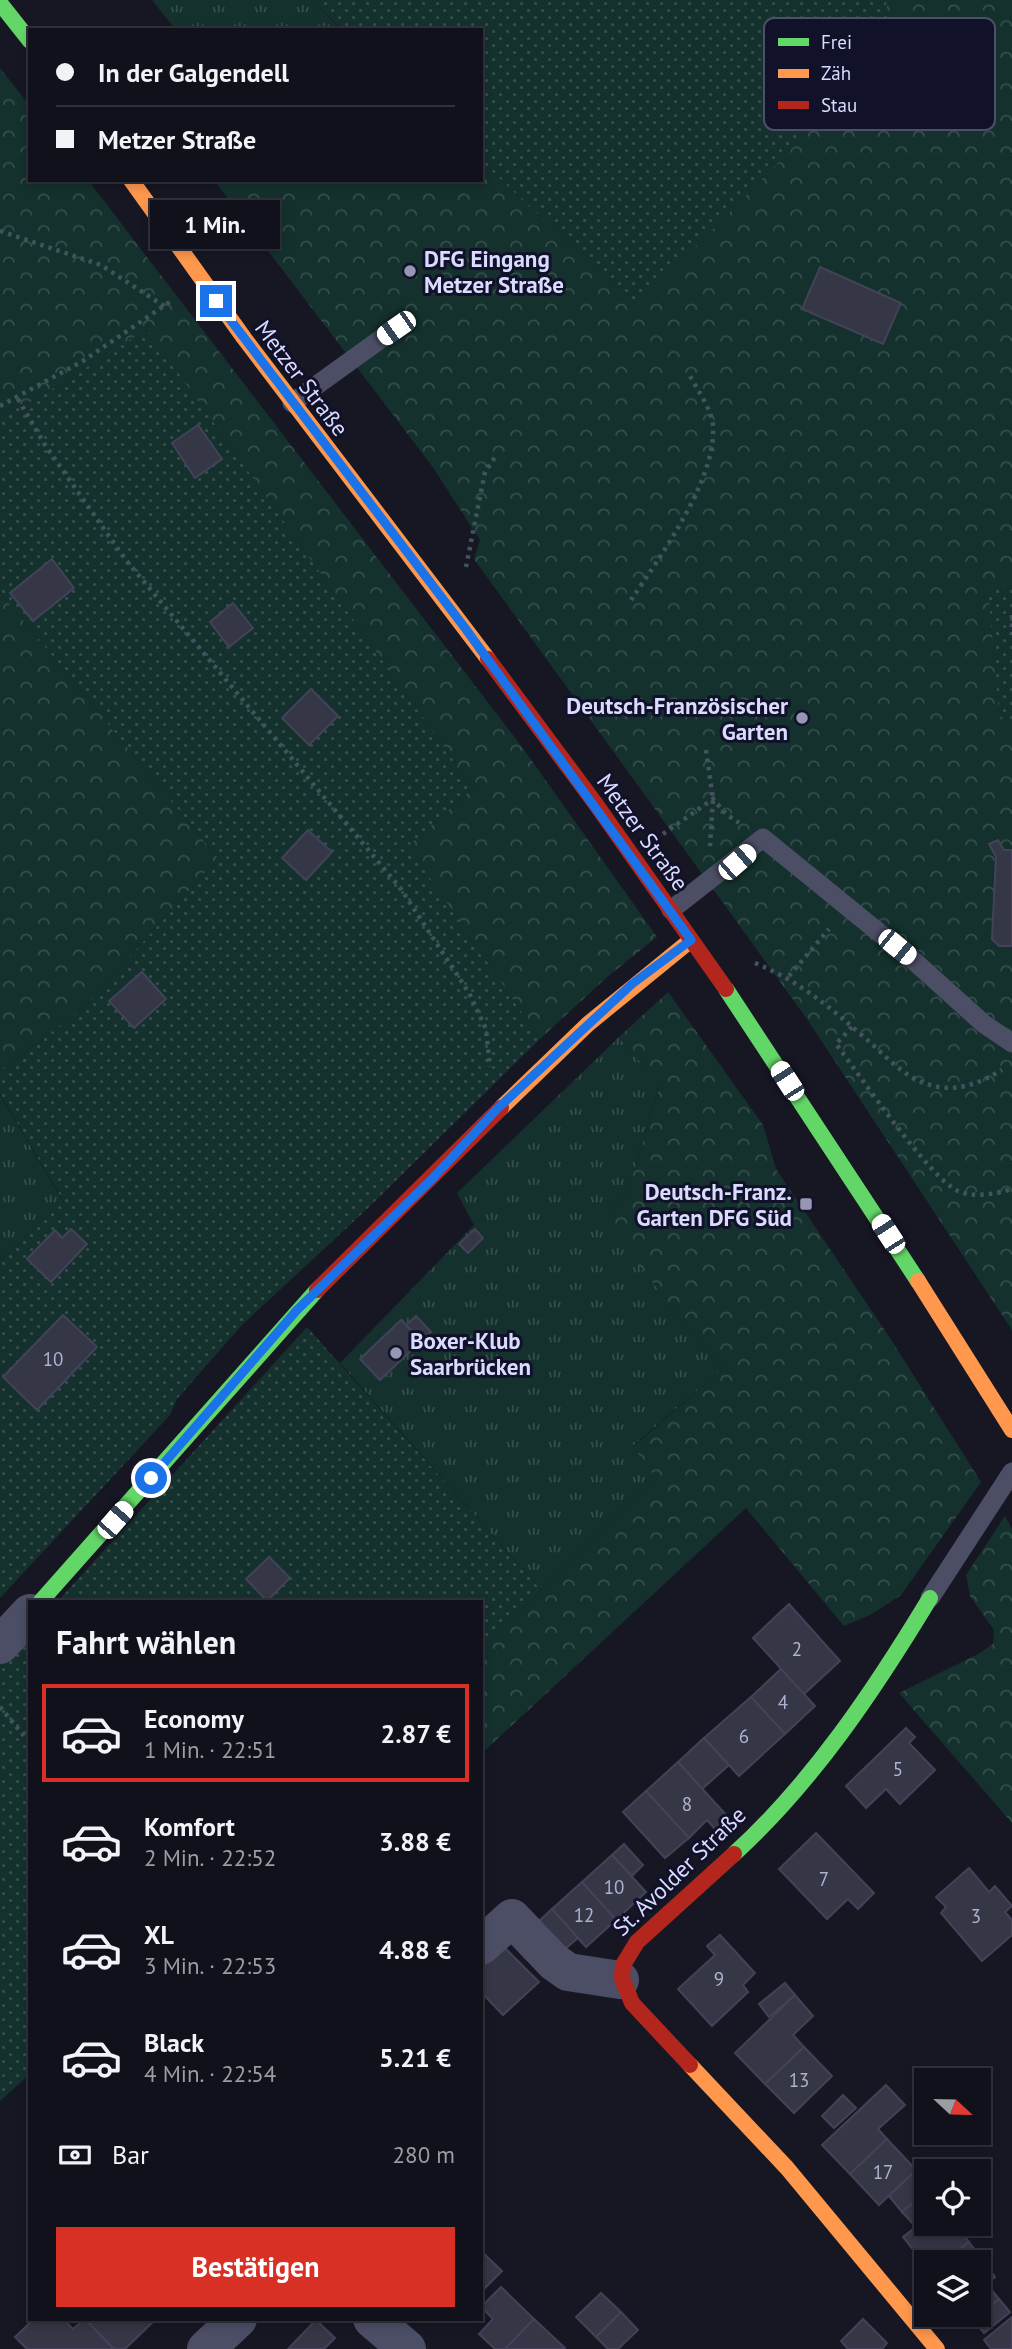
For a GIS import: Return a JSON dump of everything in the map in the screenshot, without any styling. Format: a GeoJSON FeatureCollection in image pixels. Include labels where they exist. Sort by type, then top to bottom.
{"type":"FeatureCollection","features":[{"type":"Feature","properties":{"kind":"street"},"geometry":{"type":"LineString","coordinates":[[0,3],[28,38]]}},
{"type":"Feature","properties":{"kind":"street","name":"Metzer Straße"},"geometry":{"type":"LineString","coordinates":[[132,182],[200,281],[465,628],[671,910],[873,1211],[1012,1430]]}},
{"type":"Feature","properties":{"kind":"street"},"geometry":{"type":"LineString","coordinates":[[42,1600],[297,1310],[432,1179],[512,1094],[632,984],[691,940]]}},
{"type":"Feature","properties":{"kind":"street","name":"St. Avolder Straße"},"geometry":{"type":"LineString","coordinates":[[620,1980],[624,1957],[637,1942],[744,1845],[799,1786],[885,1673],[930,1598]]}},
{"type":"Feature","properties":{"kind":"street"},"geometry":{"type":"LineString","coordinates":[[0,1645],[28,1615]]}},
{"type":"Feature","properties":{"kind":"street"},"geometry":{"type":"LineString","coordinates":[[483,1944],[512,1918],[554,1962],[569,1972],[620,1980],[632,2003],[787,2168],[937,2349]]}},
{"type":"Feature","properties":{"kind":"street"},"geometry":{"type":"LineString","coordinates":[[206,2349],[236,2321]]}},
{"type":"Feature","properties":{"kind":"street"},"geometry":{"type":"LineString","coordinates":[[374,2321],[407,2349]]}},
{"type":"Feature","properties":{"kind":"lane"},"geometry":{"type":"LineString","coordinates":[[292,404],[396,328]]}},
{"type":"Feature","properties":{"kind":"lane"},"geometry":{"type":"LineString","coordinates":[[671,910],[763,838],[984,1024],[1012,1043]]}},
{"type":"Feature","properties":{"kind":"lane","name":"St. Avolder Straße"},"geometry":{"type":"LineString","coordinates":[[930,1598],[1012,1472]]}},
{"type":"Feature","properties":{"kind":"path"},"geometry":{"type":"LineString","coordinates":[[0,231],[101,265],[164,306]]}},
{"type":"Feature","properties":{"kind":"path"},"geometry":{"type":"LineString","coordinates":[[0,406],[18,399],[83,361],[200,281]]}},
{"type":"Feature","properties":{"kind":"path"},"geometry":{"type":"LineString","coordinates":[[631,600],[667,546],[705,475],[714,426],[689,374]]}},
{"type":"Feature","properties":{"kind":"path"},"geometry":{"type":"LineString","coordinates":[[18,399],[45,445],[125,559],[401,889],[469,993],[486,1029],[491,1068],[512,1094]]}},
{"type":"Feature","properties":{"kind":"path"},"geometry":{"type":"LineString","coordinates":[[466,568],[485,472],[495,457]]}},
{"type":"Feature","properties":{"kind":"path"},"geometry":{"type":"LineString","coordinates":[[1012,615],[1012,635]]}},
{"type":"Feature","properties":{"kind":"path"},"geometry":{"type":"LineString","coordinates":[[706,750],[713,799],[708,841],[721,873]]}},
{"type":"Feature","properties":{"kind":"path"},"geometry":{"type":"LineString","coordinates":[[660,836],[713,799]]}},
{"type":"Feature","properties":{"kind":"path"},"geometry":{"type":"LineString","coordinates":[[713,799],[726,814],[763,838]]}},
{"type":"Feature","properties":{"kind":"path"},"geometry":{"type":"LineString","coordinates":[[789,976],[847,906]]}},
{"type":"Feature","properties":{"kind":"path"},"geometry":{"type":"LineString","coordinates":[[748,960],[789,976],[909,1077],[930,1085],[959,1088],[976,1083],[1012,1065]]}},
{"type":"Feature","properties":{"kind":"path"},"geometry":{"type":"LineString","coordinates":[[852,1027],[836,1044],[933,1170],[960,1192],[992,1194],[1012,1189]]}},
{"type":"Feature","properties":{"kind":"path"},"geometry":{"type":"LineString","coordinates":[[0,1707],[28,1741]]}},
{"type":"Feature","properties":{"kind":"green space"},"geometry":{"type":"Polygon","coordinates":[[[152,0],[311,0],[340,28],[174,28],[152,0]]]}},
{"type":"Feature","properties":{"kind":"green space"},"geometry":{"type":"Polygon","coordinates":[[[311,0],[886,0],[888,18],[764,18],[764,130],[810,130],[636,307],[483,163],[483,28],[341,28],[311,0]]]}},
{"type":"Feature","properties":{"kind":"green space","name":"Deutsch-Französischer Garten"},"geometry":{"type":"Polygon","coordinates":[[[886,0],[1012,0],[1012,1330],[807,1019],[474,559],[480,540],[432,466],[216,182],[483,182],[483,163],[636,306],[809,130],[995,130],[995,18],[888,18],[886,0]]]}},
{"type":"Feature","properties":{"kind":"green space"},"geometry":{"type":"Polygon","coordinates":[[[0,68],[28,103],[28,182],[90,182],[522,747],[657,937],[606,978],[540,1039],[407,846],[473,788],[147,330],[35,400],[0,416],[0,68]]]}},
{"type":"Feature","properties":{"kind":"green space"},"geometry":{"type":"Polygon","coordinates":[[[147,329],[473,788],[408,846],[540,1039],[367,1209],[242,1325],[177,1399],[170,1415],[0,1598],[0,1261],[64,1202],[0,1094],[0,1071],[85,1007],[218,858],[0,592],[0,416],[35,400],[147,329]]]}},
{"type":"Feature","properties":{"kind":"green space"},"geometry":{"type":"Polygon","coordinates":[[[1012,585],[1012,723],[999,715],[988,587],[1012,585]]]}},
{"type":"Feature","properties":{"kind":"green space"},"geometry":{"type":"Polygon","coordinates":[[[0,592],[218,858],[85,1007],[0,1071],[0,592]]]}},
{"type":"Feature","properties":{"kind":"green space"},"geometry":{"type":"Polygon","coordinates":[[[668,992],[763,1125],[776,1169],[890,1338],[981,1482],[901,1595],[872,1614],[844,1626],[746,1508],[483,1752],[483,1646],[657,1479],[633,1447],[722,1369],[601,1219],[627,1194],[660,1085],[619,1037],[668,992]]]}},
{"type":"Feature","properties":{"kind":"green space"},"geometry":{"type":"Polygon","coordinates":[[[619,1037],[660,1084],[627,1194],[602,1219],[722,1369],[633,1446],[658,1478],[541,1590],[340,1363],[474,1225],[457,1193],[619,1037]]]}},
{"type":"Feature","properties":{"kind":"green space"},"geometry":{"type":"Polygon","coordinates":[[[0,1095],[64,1203],[0,1261],[0,1095]]]}},
{"type":"Feature","properties":{"kind":"green space"},"geometry":{"type":"Polygon","coordinates":[[[307,1327],[541,1590],[483,1646],[483,1600],[59,1600],[307,1327]]]}},
{"type":"Feature","properties":{"kind":"green space"},"geometry":{"type":"Polygon","coordinates":[[[1005,1516],[1012,1529],[1012,1823],[899,1693],[993,1644],[994,1630],[970,1596],[966,1575],[1005,1516]]]}},
{"type":"Feature","properties":{"kind":"green space"},"geometry":{"type":"Polygon","coordinates":[[[28,1634],[28,2076],[0,2101],[0,1664],[28,1634]]]}},
{"type":"Feature","properties":{"kind":"building"},"geometry":{"type":"Polygon","coordinates":[[[820,267],[901,303],[883,344],[802,309],[820,267]]]}},
{"type":"Feature","properties":{"kind":"building"},"geometry":{"type":"Polygon","coordinates":[[[198,425],[222,459],[195,478],[172,443],[198,425]]]}},
{"type":"Feature","properties":{"kind":"building"},"geometry":{"type":"Polygon","coordinates":[[[52,559],[74,588],[33,621],[10,593],[52,559]]]}},
{"type":"Feature","properties":{"kind":"building"},"geometry":{"type":"Polygon","coordinates":[[[233,603],[253,628],[229,647],[210,622],[233,603]]]}},
{"type":"Feature","properties":{"kind":"building"},"geometry":{"type":"Polygon","coordinates":[[[311,689],[338,716],[309,745],[282,718],[311,689]]]}},
{"type":"Feature","properties":{"kind":"building"},"geometry":{"type":"Polygon","coordinates":[[[308,830],[332,852],[306,880],[282,858],[308,830]]]}},
{"type":"Feature","properties":{"kind":"building"},"geometry":{"type":"Polygon","coordinates":[[[998,840],[1004,850],[1012,850],[1012,946],[999,946],[992,939],[996,857],[989,844],[998,840]]]}},
{"type":"Feature","properties":{"kind":"building"},"geometry":{"type":"Polygon","coordinates":[[[142,972],[166,999],[134,1028],[109,1001],[142,972]]]}},
{"type":"Feature","properties":{"kind":"building"},"geometry":{"type":"Polygon","coordinates":[[[71,1229],[87,1244],[51,1282],[27,1259],[55,1230],[62,1238],[71,1229]]]}},
{"type":"Feature","properties":{"kind":"building"},"geometry":{"type":"Polygon","coordinates":[[[475,1229],[483,1238],[468,1253],[459,1244],[475,1229]]]}},
{"type":"Feature","properties":{"kind":"building"},"geometry":{"type":"Polygon","coordinates":[[[63,1315],[97,1347],[37,1410],[3,1377],[63,1315]]]}},
{"type":"Feature","properties":{"kind":"building"},"geometry":{"type":"Polygon","coordinates":[[[416,1316],[431,1332],[421,1341],[406,1325],[416,1316]]]}},
{"type":"Feature","properties":{"kind":"building"},"geometry":{"type":"Polygon","coordinates":[[[401,1320],[421,1341],[380,1380],[360,1359],[401,1320]]]}},
{"type":"Feature","properties":{"kind":"building"},"geometry":{"type":"Polygon","coordinates":[[[269,1557],[290,1578],[268,1600],[246,1579],[269,1557]]]}},
{"type":"Feature","properties":{"kind":"building"},"geometry":{"type":"Polygon","coordinates":[[[789,1604],[840,1661],[804,1694],[753,1638],[789,1604]]]}},
{"type":"Feature","properties":{"kind":"building"},"geometry":{"type":"Polygon","coordinates":[[[781,1669],[815,1706],[785,1734],[751,1697],[781,1669]]]}},
{"type":"Feature","properties":{"kind":"building"},"geometry":{"type":"Polygon","coordinates":[[[751,1697],[785,1734],[739,1776],[704,1738],[751,1697]]]}},
{"type":"Feature","properties":{"kind":"building"},"geometry":{"type":"Polygon","coordinates":[[[906,1728],[915,1737],[909,1743],[935,1770],[900,1804],[886,1789],[866,1808],[846,1786],[906,1728]]]}},
{"type":"Feature","properties":{"kind":"building"},"geometry":{"type":"Polygon","coordinates":[[[704,1738],[729,1765],[702,1789],[678,1762],[704,1738]]]}},
{"type":"Feature","properties":{"kind":"building"},"geometry":{"type":"Polygon","coordinates":[[[678,1762],[728,1817],[715,1829],[707,1820],[689,1838],[646,1791],[678,1762]]]}},
{"type":"Feature","properties":{"kind":"building"},"geometry":{"type":"Polygon","coordinates":[[[646,1791],[689,1838],[665,1858],[623,1812],[646,1791]]]}},
{"type":"Feature","properties":{"kind":"building"},"geometry":{"type":"Polygon","coordinates":[[[816,1833],[874,1893],[858,1909],[848,1899],[827,1919],[779,1869],[816,1833]]]}},
{"type":"Feature","properties":{"kind":"building"},"geometry":{"type":"Polygon","coordinates":[[[624,1844],[643,1865],[632,1876],[612,1855],[624,1844]]]}},
{"type":"Feature","properties":{"kind":"building"},"geometry":{"type":"Polygon","coordinates":[[[612,1855],[646,1892],[616,1920],[582,1882],[612,1855]]]}},
{"type":"Feature","properties":{"kind":"building"},"geometry":{"type":"Polygon","coordinates":[[[969,1868],[989,1892],[995,1886],[1012,1906],[1005,1912],[1012,1920],[1012,1935],[982,1961],[941,1913],[946,1907],[936,1897],[969,1868]]]}},
{"type":"Feature","properties":{"kind":"building"},"geometry":{"type":"Polygon","coordinates":[[[582,1882],[616,1920],[586,1947],[552,1909],[582,1882]]]}},
{"type":"Feature","properties":{"kind":"building"},"geometry":{"type":"Polygon","coordinates":[[[552,1909],[578,1938],[565,1949],[539,1921],[552,1909]]]}},
{"type":"Feature","properties":{"kind":"building"},"geometry":{"type":"Polygon","coordinates":[[[720,1935],[755,1973],[743,1985],[748,1992],[712,2026],[678,1989],[715,1955],[707,1946],[720,1935]]]}},
{"type":"Feature","properties":{"kind":"building"},"geometry":{"type":"Polygon","coordinates":[[[504,1947],[539,1982],[503,2015],[483,1994],[483,1966],[504,1947]]]}},
{"type":"Feature","properties":{"kind":"building"},"geometry":{"type":"Polygon","coordinates":[[[785,1983],[795,1995],[769,2017],[759,2004],[785,1983]]]}},
{"type":"Feature","properties":{"kind":"building"},"geometry":{"type":"Polygon","coordinates":[[[795,1995],[813,2016],[793,2035],[804,2047],[765,2084],[735,2053],[795,1995]]]}},
{"type":"Feature","properties":{"kind":"building"},"geometry":{"type":"Polygon","coordinates":[[[804,2047],[832,2076],[794,2113],[765,2084],[804,2047]]]}},
{"type":"Feature","properties":{"kind":"building"},"geometry":{"type":"Polygon","coordinates":[[[886,2085],[905,2105],[878,2129],[887,2139],[850,2174],[822,2145],[886,2085]]]}},
{"type":"Feature","properties":{"kind":"building"},"geometry":{"type":"Polygon","coordinates":[[[843,2095],[856,2108],[834,2128],[822,2116],[843,2095]]]}},
{"type":"Feature","properties":{"kind":"building"},"geometry":{"type":"Polygon","coordinates":[[[887,2139],[914,2168],[914,2172],[879,2205],[850,2174],[887,2139]]]}},
{"type":"Feature","properties":{"kind":"building"},"geometry":{"type":"Polygon","coordinates":[[[914,2172],[914,2202],[902,2212],[889,2196],[914,2172]]]}},
{"type":"Feature","properties":{"kind":"building"},"geometry":{"type":"Polygon","coordinates":[[[914,2202],[914,2225],[902,2212],[914,2202]]]}},
{"type":"Feature","properties":{"kind":"building"},"geometry":{"type":"Polygon","coordinates":[[[914,2228],[914,2236],[964,2236],[969,2242],[959,2250],[914,2251],[903,2237],[914,2228]]]}},
{"type":"Feature","properties":{"kind":"building"},"geometry":{"type":"Polygon","coordinates":[[[969,2242],[975,2250],[959,2250],[969,2242]]]}},
{"type":"Feature","properties":{"kind":"building"},"geometry":{"type":"Polygon","coordinates":[[[483,2253],[502,2271],[483,2290],[483,2253]]]}},
{"type":"Feature","properties":{"kind":"building"},"geometry":{"type":"Polygon","coordinates":[[[501,2287],[534,2319],[505,2349],[495,2349],[479,2334],[493,2319],[483,2309],[483,2305],[501,2287]]]}},
{"type":"Feature","properties":{"kind":"building"},"geometry":{"type":"Polygon","coordinates":[[[991,2289],[999,2299],[991,2306],[991,2289]]]}},
{"type":"Feature","properties":{"kind":"building"},"geometry":{"type":"Polygon","coordinates":[[[601,2293],[621,2312],[596,2337],[576,2317],[601,2293]]]}},
{"type":"Feature","properties":{"kind":"building"},"geometry":{"type":"Polygon","coordinates":[[[999,2299],[1010,2312],[984,2333],[979,2327],[991,2327],[991,2306],[999,2299]]]}},
{"type":"Feature","properties":{"kind":"building"},"geometry":{"type":"Polygon","coordinates":[[[621,2312],[638,2330],[618,2349],[608,2349],[596,2337],[621,2312]]]}},
{"type":"Feature","properties":{"kind":"building"},"geometry":{"type":"Polygon","coordinates":[[[1012,2317],[1012,2349],[991,2349],[984,2340],[1012,2317]]]}},
{"type":"Feature","properties":{"kind":"building"},"geometry":{"type":"Polygon","coordinates":[[[534,2319],[565,2348],[505,2349],[534,2319]]]}},
{"type":"Feature","properties":{"kind":"building"},"geometry":{"type":"Polygon","coordinates":[[[863,2319],[887,2343],[882,2349],[848,2349],[841,2341],[863,2319]]]}},
{"type":"Feature","properties":{"kind":"building"},"geometry":{"type":"Polygon","coordinates":[[[32,2321],[65,2321],[73,2329],[83,2321],[87,2321],[114,2349],[27,2349],[15,2337],[32,2321]]]}},
{"type":"Feature","properties":{"kind":"building"},"geometry":{"type":"Polygon","coordinates":[[[87,2321],[154,2321],[125,2349],[114,2349],[87,2321]]]}},
{"type":"Feature","properties":{"kind":"building"},"geometry":{"type":"Polygon","coordinates":[[[315,2321],[335,2338],[324,2349],[288,2349],[315,2321]]]}},
{"type":"Feature","properties":{"kind":"traffic: fast"},"geometry":{"type":"LineString","coordinates":[[0,3],[28,38]]}},
{"type":"Feature","properties":{"kind":"traffic: fast"},"geometry":{"type":"LineString","coordinates":[[726,989],[918,1281]]}},
{"type":"Feature","properties":{"kind":"traffic: fast"},"geometry":{"type":"LineString","coordinates":[[42,1600],[317,1290]]}},
{"type":"Feature","properties":{"kind":"traffic: fast"},"geometry":{"type":"LineString","coordinates":[[734,1854],[790,1796],[841,1733],[930,1598]]}},
{"type":"Feature","properties":{"kind":"traffic: slow"},"geometry":{"type":"LineString","coordinates":[[132,182],[244,338],[488,659]]}},
{"type":"Feature","properties":{"kind":"traffic: slow"},"geometry":{"type":"LineString","coordinates":[[501,1108],[588,1024],[691,940]]}},
{"type":"Feature","properties":{"kind":"traffic: slow"},"geometry":{"type":"LineString","coordinates":[[918,1281],[1012,1430]]}},
{"type":"Feature","properties":{"kind":"traffic: slow"},"geometry":{"type":"LineString","coordinates":[[690,2065],[787,2168],[937,2349]]}},
{"type":"Feature","properties":{"kind":"traffic: jam"},"geometry":{"type":"LineString","coordinates":[[488,659],[595,803],[726,989]]}},
{"type":"Feature","properties":{"kind":"traffic: jam"},"geometry":{"type":"LineString","coordinates":[[317,1290],[501,1108]]}},
{"type":"Feature","properties":{"kind":"traffic: jam"},"geometry":{"type":"LineString","coordinates":[[690,2065],[632,2003],[622,1978],[623,1965],[637,1942],[734,1854]]}},
{"type":"Feature","properties":{"kind":"place","name":"DFG Eingang Metzer Straße"},"geometry":{"type":"Point","coordinates":[410,271]}},
{"type":"Feature","properties":{"kind":"place","name":"Deutsch-Französischer Garten"},"geometry":{"type":"Point","coordinates":[802,718]}},
{"type":"Feature","properties":{"kind":"place","name":"Deutsch-Franz. Garten DFG Süd"},"geometry":{"type":"Point","coordinates":[806,1204]}},
{"type":"Feature","properties":{"kind":"place","name":"Boxer-Klub Saarbrücken"},"geometry":{"type":"Point","coordinates":[396,1353]}},
{"type":"Feature","properties":{"kind":"route"},"geometry":{"type":"LineString","coordinates":[[151,1478],[297,1310],[432,1179],[496,1110],[595,1016],[632,984],[691,940],[465,628],[216,301]]}}]}
